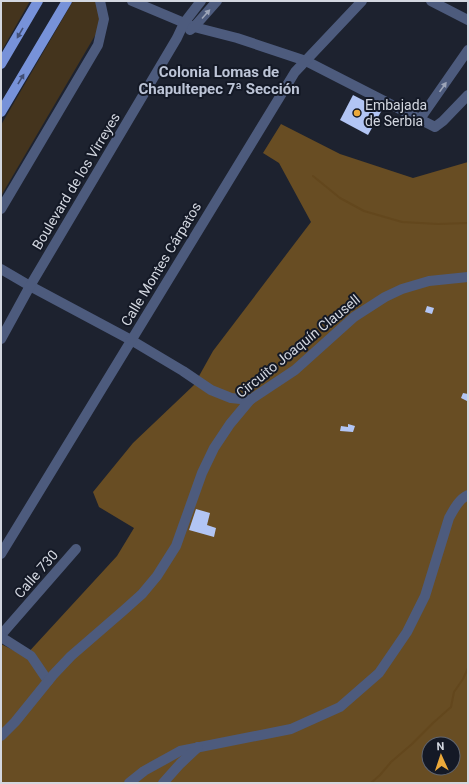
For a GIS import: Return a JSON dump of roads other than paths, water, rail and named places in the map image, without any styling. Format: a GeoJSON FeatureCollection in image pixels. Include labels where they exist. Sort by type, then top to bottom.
{"type":"FeatureCollection","features":[{"type":"Feature","properties":{"kind":"main road"},"geometry":{"type":"LineString","coordinates":[[1,64],[38,1]]}},
{"type":"Feature","properties":{"kind":"main road"},"geometry":{"type":"LineString","coordinates":[[1,112],[67,1]]}},
{"type":"Feature","properties":{"kind":"street"},"geometry":{"type":"LineString","coordinates":[[1,209],[98,45],[104,19],[100,1]]}},
{"type":"Feature","properties":{"kind":"street"},"geometry":{"type":"LineString","coordinates":[[132,1],[194,27],[237,38],[306,61],[435,127],[443,122],[468,95]]}},
{"type":"Feature","properties":{"kind":"street","name":"Boulevard de los Virreyes"},"geometry":{"type":"LineString","coordinates":[[1,339],[30,286],[177,38],[184,23],[201,1]]}},
{"type":"Feature","properties":{"kind":"street","name":"Boulevard de los Virreyes"},"geometry":{"type":"LineString","coordinates":[[177,38],[194,27],[217,1]]}},
{"type":"Feature","properties":{"kind":"street","name":"Calle Montes Cárpatos"},"geometry":{"type":"LineString","coordinates":[[1,554],[295,72],[362,1]]}},
{"type":"Feature","properties":{"kind":"street"},"geometry":{"type":"LineString","coordinates":[[431,1],[468,20]]}},
{"type":"Feature","properties":{"kind":"street"},"geometry":{"type":"LineString","coordinates":[[420,119],[468,50]]}},
{"type":"Feature","properties":{"kind":"street"},"geometry":{"type":"LineString","coordinates":[[1,269],[131,340],[183,371],[211,390],[231,398],[250,400]]}},
{"type":"Feature","properties":{"kind":"street","name":"Circuito Joaquín Clausell"},"geometry":{"type":"LineString","coordinates":[[1,736],[15,722],[48,681],[72,656],[142,594],[157,576],[176,546],[202,473],[214,448],[230,424],[250,400],[295,370],[354,317],[385,296],[429,281],[468,277]]}},
{"type":"Feature","properties":{"kind":"street"},"geometry":{"type":"LineString","coordinates":[[130,783],[144,771],[180,751],[291,728],[340,707],[379,673],[407,632],[425,596],[449,518],[455,507],[464,497],[468,495]]}},
{"type":"Feature","properties":{"kind":"street","name":"Calle 730"},"geometry":{"type":"LineString","coordinates":[[1,636],[76,549]]}},
{"type":"Feature","properties":{"kind":"street"},"geometry":{"type":"LineString","coordinates":[[1,636],[31,656],[48,681]]}},
{"type":"Feature","properties":{"kind":"street"},"geometry":{"type":"LineString","coordinates":[[163,783],[198,747]]}},
{"type":"Feature","properties":{"kind":"waterway"},"geometry":{"type":"LineString","coordinates":[[313,176],[340,198],[364,211],[402,222],[438,224],[468,223]]}},
{"type":"Feature","properties":{"kind":"waterway"},"geometry":{"type":"LineString","coordinates":[[371,783],[391,762],[451,707],[454,692],[463,679],[468,668]]}},
{"type":"Feature","properties":{"kind":"place","name":"Embajada de Serbia"},"geometry":{"type":"Point","coordinates":[357,113]}},
{"type":"Feature","properties":{"kind":"district","name":"Colonia Lomas de Chapultepec 7ª Sección"},"geometry":{"type":"Point","coordinates":[219,80]}}]}
